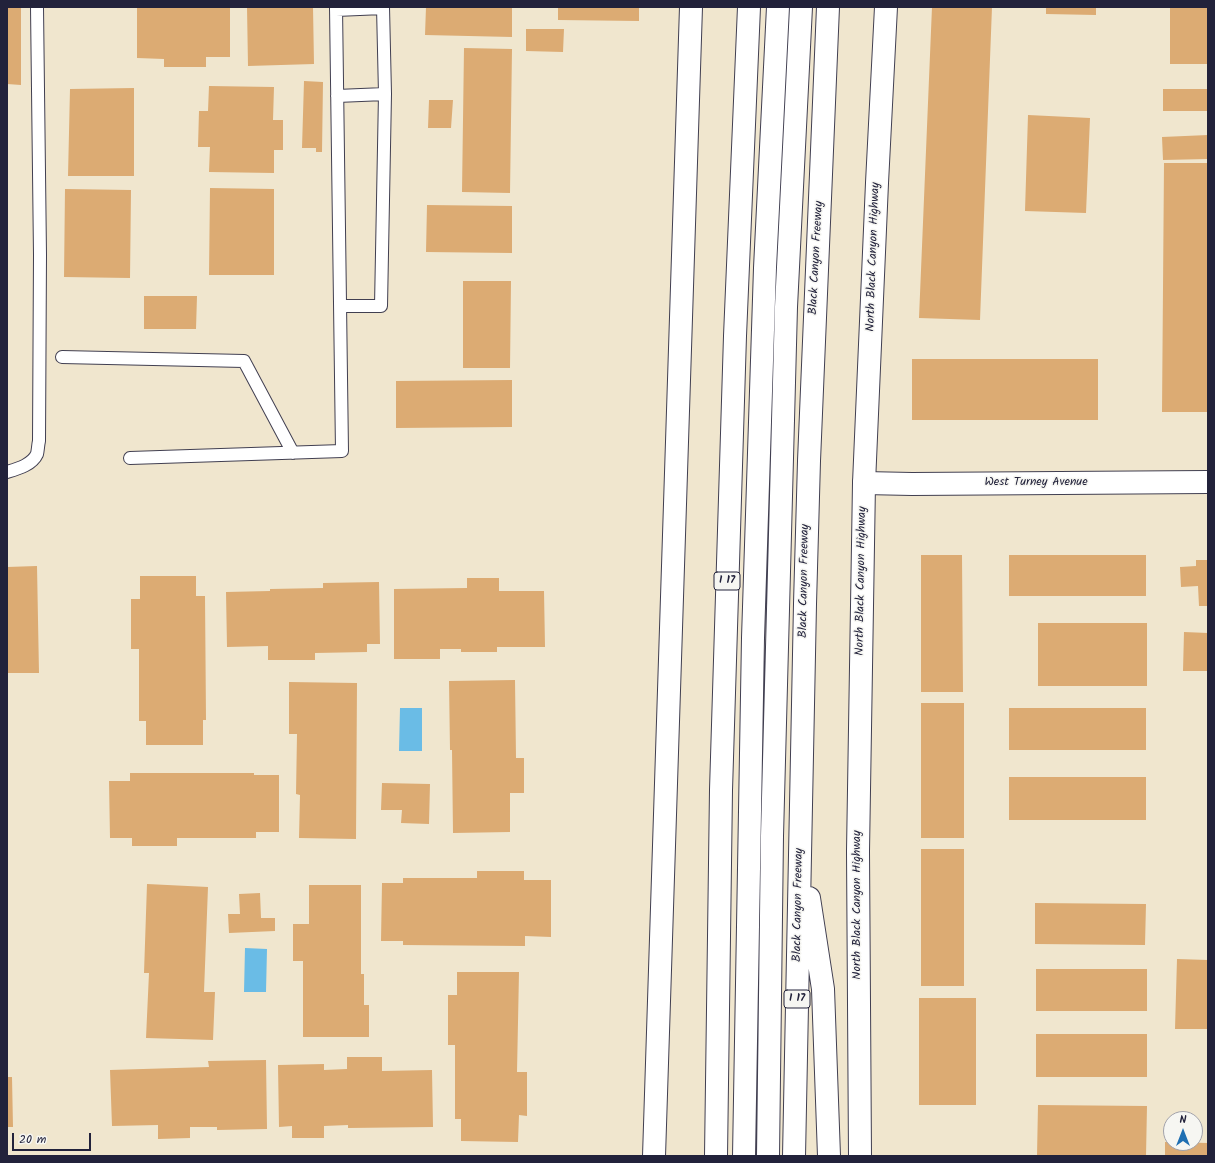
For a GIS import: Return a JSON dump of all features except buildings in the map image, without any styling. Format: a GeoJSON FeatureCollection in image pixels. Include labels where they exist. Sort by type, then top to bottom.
{"type":"FeatureCollection","features":[{"type":"Feature","properties":{"kind":"main road"},"geometry":{"type":"LineString","coordinates":[[654,1156],[691,7]]}},
{"type":"Feature","properties":{"kind":"main road","name":"I 17"},"geometry":{"type":"LineString","coordinates":[[716,1156],[721,790],[734,344],[749,7]]}},
{"type":"Feature","properties":{"kind":"main road"},"geometry":{"type":"LineString","coordinates":[[744,1156],[753,630],[765,268],[778,7]]}},
{"type":"Feature","properties":{"kind":"main road"},"geometry":{"type":"LineString","coordinates":[[768,1156],[772,836],[786,307],[801,7]]}},
{"type":"Feature","properties":{"kind":"main road","name":"Black Canyon Freeway"},"geometry":{"type":"LineString","coordinates":[[794,1156],[804,604],[814,324],[828,7]]}},
{"type":"Feature","properties":{"kind":"main road","name":"North Black Canyon Highway"},"geometry":{"type":"LineString","coordinates":[[860,1156],[858,851],[864,483],[886,7]]}},
{"type":"Feature","properties":{"kind":"main road","name":"West Turney Avenue"},"geometry":{"type":"LineString","coordinates":[[864,483],[1208,482]]}},
{"type":"Feature","properties":{"kind":"main road"},"geometry":{"type":"LineString","coordinates":[[800,843],[823,989],[829,1156]]}},
{"type":"Feature","properties":{"kind":"lane"},"geometry":{"type":"LineString","coordinates":[[7,472],[19,469],[32,461],[37,454],[38,441],[40,247],[37,7]]}},
{"type":"Feature","properties":{"kind":"lane"},"geometry":{"type":"LineString","coordinates":[[130,458],[342,451],[337,96],[336,9],[383,8],[385,94],[381,306],[340,306]]}},
{"type":"Feature","properties":{"kind":"lane"},"geometry":{"type":"LineString","coordinates":[[337,96],[385,94]]}},
{"type":"Feature","properties":{"kind":"lane"},"geometry":{"type":"LineString","coordinates":[[62,357],[244,361],[294,453]]}},
{"type":"Feature","properties":{"kind":"water"},"geometry":{"type":"Polygon","coordinates":[[[400,708],[422,708],[422,751],[399,751],[400,708]]]}},
{"type":"Feature","properties":{"kind":"water"},"geometry":{"type":"Polygon","coordinates":[[[245,948],[267,949],[266,992],[244,992],[245,948]]]}}]}
